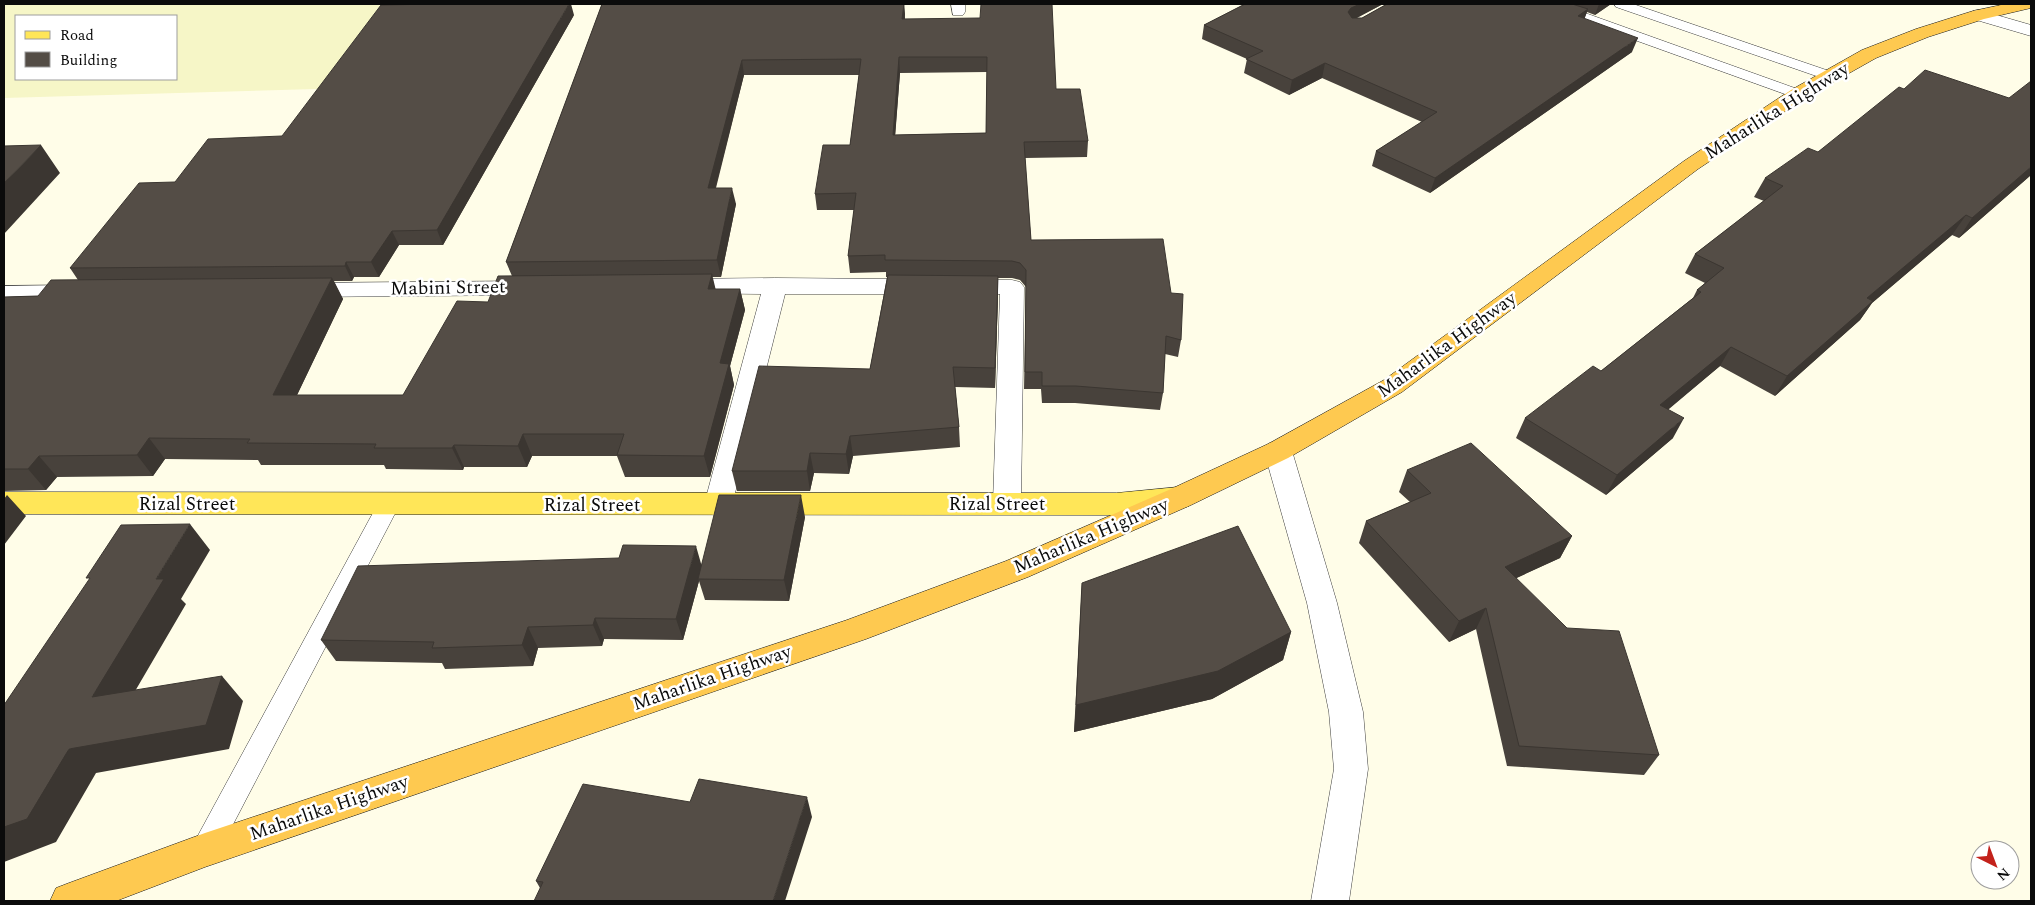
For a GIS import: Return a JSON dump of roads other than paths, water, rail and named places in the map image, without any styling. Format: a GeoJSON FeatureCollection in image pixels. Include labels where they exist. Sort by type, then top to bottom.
{"type":"FeatureCollection","features":[{"type":"Feature","properties":{"kind":"highway","name":"Maharlika Highway"},"geometry":{"type":"LineString","coordinates":[[70,901],[205,850],[855,630],[1017,569],[1181,498],[1278,451],[1393,386],[1691,165],[1798,94],[1869,54],[1922,33],[2018,5]]}},
{"type":"Feature","properties":{"kind":"main road","name":"Rizal Street"},"geometry":{"type":"LineString","coordinates":[[4,503],[1116,504],[1181,498]]}},
{"type":"Feature","properties":{"kind":"street"},"geometry":{"type":"LineString","coordinates":[[1979,15],[2031,31]]}},
{"type":"Feature","properties":{"kind":"street"},"geometry":{"type":"LineString","coordinates":[[718,505],[775,285]]}},
{"type":"Feature","properties":{"kind":"street"},"geometry":{"type":"LineString","coordinates":[[657,286],[1012,287],[1007,503]]}},
{"type":"Feature","properties":{"kind":"street","name":"Mabini Street"},"geometry":{"type":"LineString","coordinates":[[281,290],[548,287]]}},
{"type":"Feature","properties":{"kind":"street"},"geometry":{"type":"LineString","coordinates":[[4,293],[103,292]]}},
{"type":"Feature","properties":{"kind":"street"},"geometry":{"type":"LineString","coordinates":[[1278,451],[1322,603],[1346,712],[1351,769],[1330,901]]}},
{"type":"Feature","properties":{"kind":"lane"},"geometry":{"type":"LineString","coordinates":[[1548,4],[1798,94]]}},
{"type":"Feature","properties":{"kind":"lane"},"geometry":{"type":"LineString","coordinates":[[1621,4],[1830,76]]}},
{"type":"Feature","properties":{"kind":"lane"},"geometry":{"type":"LineString","coordinates":[[1672,49],[1698,30]]}},
{"type":"Feature","properties":{"kind":"lane"},"geometry":{"type":"LineString","coordinates":[[205,850],[389,504]]}}]}
